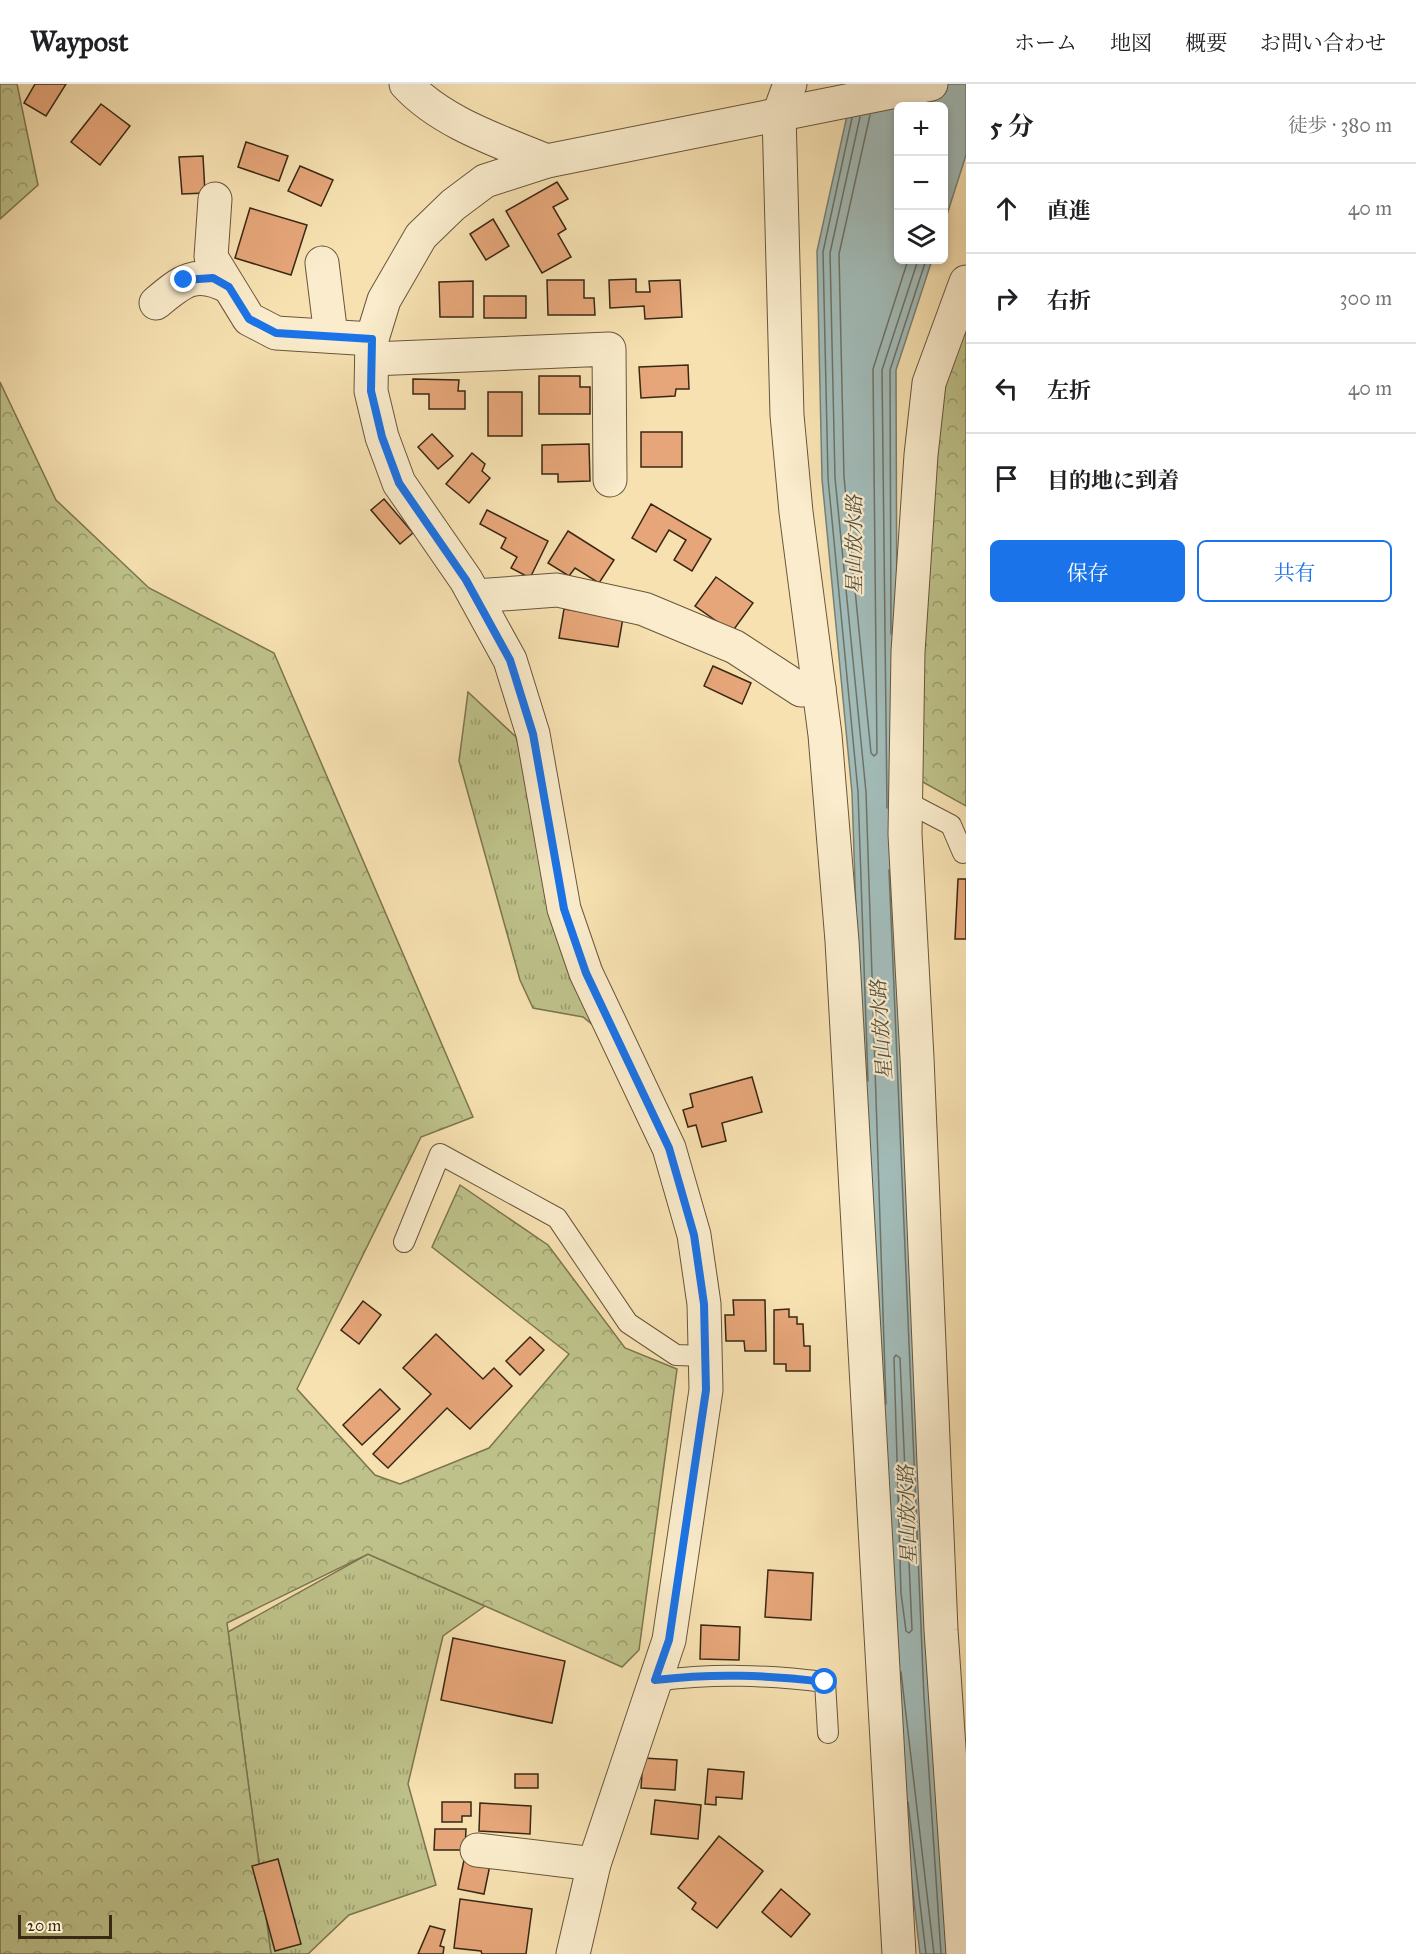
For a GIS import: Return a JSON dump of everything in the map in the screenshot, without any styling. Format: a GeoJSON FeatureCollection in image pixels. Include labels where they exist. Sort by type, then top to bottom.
{"type":"FeatureCollection","features":[{"type":"Feature","properties":{"kind":"street"},"geometry":{"type":"LineString","coordinates":[[406,84],[421,100],[478,132],[547,161]]}},
{"type":"Feature","properties":{"kind":"street"},"geometry":{"type":"LineString","coordinates":[[573,1954],[594,1864],[669,1640],[706,1390],[704,1304],[694,1235],[669,1148],[586,973],[564,909],[533,734],[510,660],[475,596],[399,483],[382,437],[371,391],[372,349],[384,300],[421,236],[453,205],[485,181],[547,161],[784,99],[931,84]]}},
{"type":"Feature","properties":{"kind":"street"},"geometry":{"type":"LineString","coordinates":[[784,99],[787,415],[795,512],[819,688],[843,952],[898,1954]]}},
{"type":"Feature","properties":{"kind":"street"},"geometry":{"type":"LineString","coordinates":[[215,199],[211,257],[249,319],[276,333],[331,336],[372,349],[609,350],[610,480]]}},
{"type":"Feature","properties":{"kind":"street"},"geometry":{"type":"LineString","coordinates":[[322,263],[331,336]]}},
{"type":"Feature","properties":{"kind":"street"},"geometry":{"type":"LineString","coordinates":[[156,303],[184,280],[213,278],[229,287]]}},
{"type":"Feature","properties":{"kind":"street"},"geometry":{"type":"LineString","coordinates":[[963,1954],[940,1618],[917,1059],[904,834],[908,652],[921,455],[929,383],[966,282]]}},
{"type":"Feature","properties":{"kind":"street"},"geometry":{"type":"LineString","coordinates":[[475,596],[557,590],[644,609],[735,647],[801,690],[819,688]]}},
{"type":"Feature","properties":{"kind":"street"},"geometry":{"type":"LineString","coordinates":[[477,1850],[594,1864]]}},
{"type":"Feature","properties":{"kind":"lane"},"geometry":{"type":"LineString","coordinates":[[905,801],[951,825],[963,853]]}},
{"type":"Feature","properties":{"kind":"lane"},"geometry":{"type":"LineString","coordinates":[[404,1242],[440,1154],[557,1218],[628,1323],[676,1355],[705,1356]]}},
{"type":"Feature","properties":{"kind":"lane"},"geometry":{"type":"LineString","coordinates":[[655,1680],[705,1674],[752,1675],[825,1682],[828,1733]]}},
{"type":"Feature","properties":{"kind":"green space"},"geometry":{"type":"Polygon","coordinates":[[[0,84],[17,84],[38,185],[0,219],[0,84]]]}},
{"type":"Feature","properties":{"kind":"green space"},"geometry":{"type":"Polygon","coordinates":[[[966,286],[966,806],[894,766],[903,476],[966,286]]]}},
{"type":"Feature","properties":{"kind":"green space"},"geometry":{"type":"Polygon","coordinates":[[[0,382],[56,500],[149,588],[274,653],[473,1117],[421,1137],[297,1389],[375,1475],[400,1484],[489,1448],[569,1354],[432,1247],[460,1185],[548,1245],[625,1348],[677,1369],[639,1650],[622,1667],[368,1554],[227,1623],[271,1954],[0,1954],[0,382]]]}},
{"type":"Feature","properties":{"kind":"green space"},"geometry":{"type":"Polygon","coordinates":[[[468,692],[516,737],[600,1031],[583,1017],[533,1008],[520,980],[459,761],[468,692]]]}},
{"type":"Feature","properties":{"kind":"green space"},"geometry":{"type":"Polygon","coordinates":[[[368,1554],[485,1606],[443,1636],[408,1784],[436,1885],[349,1915],[308,1954],[271,1954],[228,1632],[368,1554]]]}},
{"type":"Feature","properties":{"kind":"water","name":"星山放水路"},"geometry":{"type":"Polygon","coordinates":[[[854,84],[966,84],[966,155],[948,211],[948,102],[894,102],[894,264],[931,264],[896,370],[897,656],[954,1954],[920,1954],[879,1595],[852,793],[822,479],[817,251],[854,84]]]}},
{"type":"Feature","properties":{"kind":"building"},"geometry":{"type":"Polygon","coordinates":[[[35,84],[66,84],[46,116],[24,103],[35,84]]]}},
{"type":"Feature","properties":{"kind":"building"},"geometry":{"type":"Polygon","coordinates":[[[101,104],[130,126],[100,165],[71,142],[101,104]]]}},
{"type":"Feature","properties":{"kind":"building"},"geometry":{"type":"Polygon","coordinates":[[[246,142],[288,156],[279,181],[238,167],[246,142]]]}},
{"type":"Feature","properties":{"kind":"building"},"geometry":{"type":"Polygon","coordinates":[[[203,156],[205,193],[182,194],[179,157],[203,156]]]}},
{"type":"Feature","properties":{"kind":"building"},"geometry":{"type":"Polygon","coordinates":[[[300,166],[333,180],[321,206],[288,191],[300,166]]]}},
{"type":"Feature","properties":{"kind":"building"},"geometry":{"type":"Polygon","coordinates":[[[557,182],[568,199],[553,207],[566,229],[558,234],[571,257],[542,273],[506,211],[557,182]]]}},
{"type":"Feature","properties":{"kind":"building"},"geometry":{"type":"Polygon","coordinates":[[[250,208],[307,225],[291,275],[235,258],[250,208]]]}},
{"type":"Feature","properties":{"kind":"building"},"geometry":{"type":"Polygon","coordinates":[[[493,219],[509,246],[486,260],[470,234],[493,219]]]}},
{"type":"Feature","properties":{"kind":"building"},"geometry":{"type":"Polygon","coordinates":[[[636,279],[636,292],[650,292],[649,281],[680,280],[682,317],[645,319],[644,306],[610,308],[609,280],[636,279]]]}},
{"type":"Feature","properties":{"kind":"building"},"geometry":{"type":"Polygon","coordinates":[[[547,280],[584,280],[584,298],[594,298],[595,315],[548,315],[547,280]]]}},
{"type":"Feature","properties":{"kind":"building"},"geometry":{"type":"Polygon","coordinates":[[[473,281],[473,317],[440,317],[439,282],[473,281]]]}},
{"type":"Feature","properties":{"kind":"building"},"geometry":{"type":"Polygon","coordinates":[[[484,296],[526,296],[526,318],[484,318],[484,296]]]}},
{"type":"Feature","properties":{"kind":"building"},"geometry":{"type":"Polygon","coordinates":[[[688,365],[689,389],[676,389],[675,396],[641,398],[639,367],[688,365]]]}},
{"type":"Feature","properties":{"kind":"building"},"geometry":{"type":"Polygon","coordinates":[[[539,376],[580,376],[580,387],[590,387],[590,414],[539,414],[539,376]]]}},
{"type":"Feature","properties":{"kind":"building"},"geometry":{"type":"Polygon","coordinates":[[[413,379],[459,380],[458,391],[465,391],[465,409],[429,409],[429,394],[413,394],[413,379]]]}},
{"type":"Feature","properties":{"kind":"building"},"geometry":{"type":"Polygon","coordinates":[[[488,392],[522,392],[522,436],[488,436],[488,392]]]}},
{"type":"Feature","properties":{"kind":"building"},"geometry":{"type":"Polygon","coordinates":[[[641,432],[682,432],[682,467],[641,467],[641,432]]]}},
{"type":"Feature","properties":{"kind":"building"},"geometry":{"type":"Polygon","coordinates":[[[432,434],[453,456],[438,469],[418,447],[432,434]]]}},
{"type":"Feature","properties":{"kind":"building"},"geometry":{"type":"Polygon","coordinates":[[[589,444],[590,481],[558,482],[558,474],[542,474],[542,445],[589,444]]]}},
{"type":"Feature","properties":{"kind":"building"},"geometry":{"type":"Polygon","coordinates":[[[472,453],[485,464],[482,471],[490,478],[469,503],[446,484],[472,453]]]}},
{"type":"Feature","properties":{"kind":"building"},"geometry":{"type":"Polygon","coordinates":[[[384,499],[413,533],[400,544],[371,510],[384,499]]]}},
{"type":"Feature","properties":{"kind":"building"},"geometry":{"type":"Polygon","coordinates":[[[651,504],[711,539],[692,571],[674,560],[686,540],[669,530],[656,552],[632,538],[651,504]]]}},
{"type":"Feature","properties":{"kind":"building"},"geometry":{"type":"Polygon","coordinates":[[[487,510],[548,541],[530,578],[511,568],[517,557],[501,548],[506,538],[480,524],[487,510]]]}},
{"type":"Feature","properties":{"kind":"building"},"geometry":{"type":"Polygon","coordinates":[[[568,531],[614,560],[599,583],[575,568],[569,576],[548,563],[568,531]]]}},
{"type":"Feature","properties":{"kind":"building"},"geometry":{"type":"Polygon","coordinates":[[[716,577],[753,603],[732,632],[695,606],[716,577]]]}},
{"type":"Feature","properties":{"kind":"building"},"geometry":{"type":"Polygon","coordinates":[[[564,609],[623,618],[618,647],[559,638],[564,609]]]}},
{"type":"Feature","properties":{"kind":"building"},"geometry":{"type":"Polygon","coordinates":[[[713,666],[751,683],[742,704],[704,686],[713,666]]]}},
{"type":"Feature","properties":{"kind":"building"},"geometry":{"type":"Polygon","coordinates":[[[958,879],[966,879],[966,939],[955,939],[958,879]]]}},
{"type":"Feature","properties":{"kind":"building"},"geometry":{"type":"Polygon","coordinates":[[[752,1077],[762,1112],[722,1123],[726,1141],[702,1147],[696,1125],[688,1127],[683,1110],[693,1107],[690,1094],[752,1077]]]}},
{"type":"Feature","properties":{"kind":"building"},"geometry":{"type":"Polygon","coordinates":[[[733,1300],[765,1300],[766,1351],[745,1351],[744,1341],[726,1341],[725,1315],[734,1315],[733,1300]]]}},
{"type":"Feature","properties":{"kind":"building"},"geometry":{"type":"Polygon","coordinates":[[[363,1301],[381,1315],[359,1344],[341,1330],[363,1301]]]}},
{"type":"Feature","properties":{"kind":"building"},"geometry":{"type":"Polygon","coordinates":[[[789,1309],[789,1317],[797,1317],[797,1324],[803,1324],[804,1346],[810,1346],[810,1371],[786,1371],[786,1364],[774,1364],[774,1310],[789,1309]]]}},
{"type":"Feature","properties":{"kind":"building"},"geometry":{"type":"Polygon","coordinates":[[[436,1334],[483,1379],[494,1368],[512,1386],[470,1429],[447,1408],[388,1468],[373,1454],[431,1394],[403,1368],[436,1334]]]}},
{"type":"Feature","properties":{"kind":"building"},"geometry":{"type":"Polygon","coordinates":[[[530,1337],[544,1350],[520,1375],[506,1361],[530,1337]]]}},
{"type":"Feature","properties":{"kind":"building"},"geometry":{"type":"Polygon","coordinates":[[[380,1389],[400,1409],[362,1445],[343,1425],[380,1389]]]}},
{"type":"Feature","properties":{"kind":"building"},"geometry":{"type":"Polygon","coordinates":[[[768,1570],[813,1573],[811,1620],[765,1617],[768,1570]]]}},
{"type":"Feature","properties":{"kind":"building"},"geometry":{"type":"Polygon","coordinates":[[[701,1625],[740,1627],[739,1660],[700,1659],[701,1625]]]}},
{"type":"Feature","properties":{"kind":"building"},"geometry":{"type":"Polygon","coordinates":[[[453,1638],[565,1661],[552,1723],[441,1700],[453,1638]]]}},
{"type":"Feature","properties":{"kind":"building"},"geometry":{"type":"Polygon","coordinates":[[[643,1758],[677,1760],[675,1790],[641,1788],[643,1758]]]}},
{"type":"Feature","properties":{"kind":"building"},"geometry":{"type":"Polygon","coordinates":[[[708,1769],[744,1772],[742,1799],[716,1797],[716,1805],[705,1804],[708,1769]]]}},
{"type":"Feature","properties":{"kind":"building"},"geometry":{"type":"Polygon","coordinates":[[[515,1774],[538,1774],[538,1788],[515,1788],[515,1774]]]}},
{"type":"Feature","properties":{"kind":"building"},"geometry":{"type":"Polygon","coordinates":[[[655,1800],[701,1805],[698,1839],[651,1834],[655,1800]]]}},
{"type":"Feature","properties":{"kind":"building"},"geometry":{"type":"Polygon","coordinates":[[[442,1802],[471,1802],[471,1816],[462,1816],[462,1822],[442,1822],[442,1802]]]}},
{"type":"Feature","properties":{"kind":"building"},"geometry":{"type":"Polygon","coordinates":[[[480,1803],[531,1806],[530,1834],[479,1831],[480,1803]]]}},
{"type":"Feature","properties":{"kind":"building"},"geometry":{"type":"Polygon","coordinates":[[[435,1829],[466,1829],[465,1850],[434,1850],[435,1829]]]}},
{"type":"Feature","properties":{"kind":"building"},"geometry":{"type":"Polygon","coordinates":[[[719,1836],[763,1871],[717,1928],[692,1909],[696,1903],[678,1888],[719,1836]]]}},
{"type":"Feature","properties":{"kind":"building"},"geometry":{"type":"Polygon","coordinates":[[[278,1859],[301,1944],[275,1951],[252,1866],[278,1859]]]}},
{"type":"Feature","properties":{"kind":"building"},"geometry":{"type":"Polygon","coordinates":[[[464,1860],[490,1865],[484,1894],[458,1889],[464,1860]]]}},
{"type":"Feature","properties":{"kind":"building"},"geometry":{"type":"Polygon","coordinates":[[[781,1889],[810,1914],[791,1937],[762,1912],[781,1889]]]}},
{"type":"Feature","properties":{"kind":"building"},"geometry":{"type":"Polygon","coordinates":[[[460,1899],[532,1909],[526,1954],[482,1954],[481,1951],[454,1948],[460,1899]]]}},
{"type":"Feature","properties":{"kind":"building"},"geometry":{"type":"Polygon","coordinates":[[[430,1926],[445,1930],[440,1946],[444,1947],[443,1954],[418,1954],[430,1926]]]}},
{"type":"Feature","properties":{"kind":"route"},"geometry":{"type":"LineString","coordinates":[[184,280],[213,278],[229,287],[249,319],[276,333],[372,339],[371,391],[382,437],[399,483],[466,580],[510,660],[533,734],[564,909],[586,973],[669,1148],[694,1235],[704,1304],[706,1390],[669,1640],[655,1680],[705,1674],[763,1675],[825,1682]]}}]}
